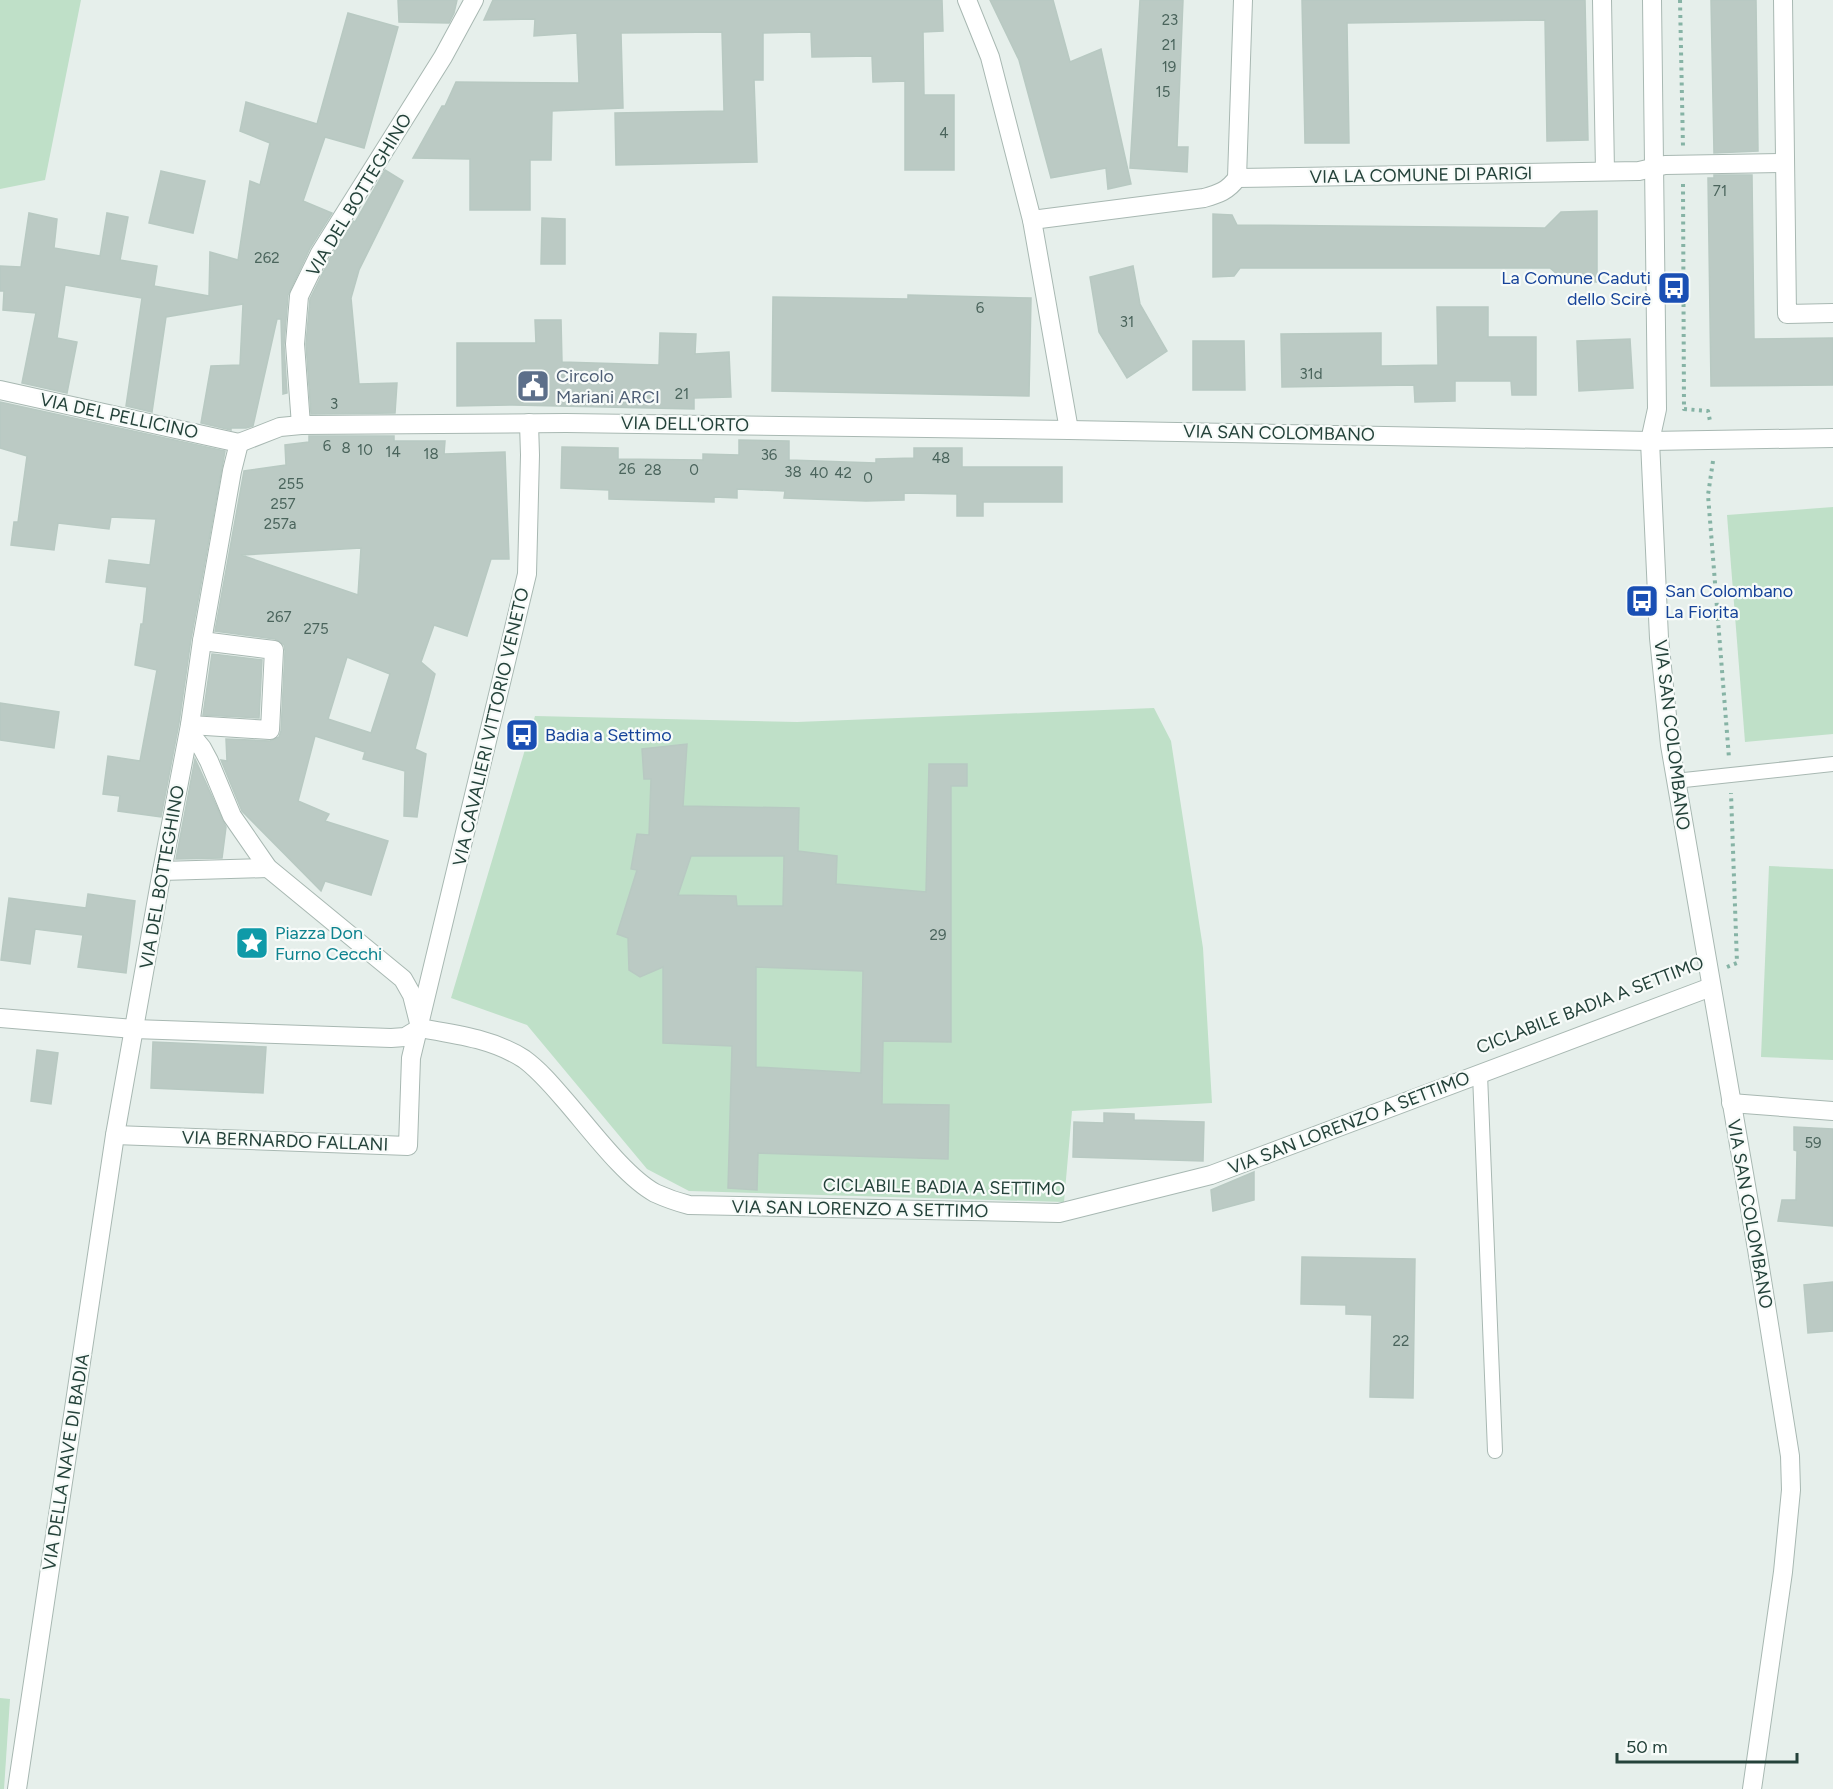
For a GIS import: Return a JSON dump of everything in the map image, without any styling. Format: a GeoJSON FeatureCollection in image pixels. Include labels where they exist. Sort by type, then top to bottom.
{"type":"FeatureCollection","features":[{"type":"Feature","properties":{"kind":"street","name":"VIA DEL BOTTEGHINO"},"geometry":{"type":"LineString","coordinates":[[301,425],[295,344],[299,296],[320,253],[443,57],[474,0]]}},
{"type":"Feature","properties":{"kind":"street"},"geometry":{"type":"LineString","coordinates":[[967,0],[990,57],[1032,220],[1069,430]]}},
{"type":"Feature","properties":{"kind":"street"},"geometry":{"type":"LineString","coordinates":[[1032,220],[1204,198],[1220,194],[1231,187],[1237,178],[1243,0]]}},
{"type":"Feature","properties":{"kind":"street"},"geometry":{"type":"LineString","coordinates":[[1602,0],[1605,171]]}},
{"type":"Feature","properties":{"kind":"street"},"geometry":{"type":"LineString","coordinates":[[1652,0],[1658,409],[1650,441],[1833,438]]}},
{"type":"Feature","properties":{"kind":"street"},"geometry":{"type":"LineString","coordinates":[[1783,0],[1787,314],[1833,313]]}},
{"type":"Feature","properties":{"kind":"street","name":"VIA LA COMUNE DI PARIGI"},"geometry":{"type":"LineString","coordinates":[[1237,178],[1639,171],[1665,165],[1785,163]]}},
{"type":"Feature","properties":{"kind":"street","name":"VIA DEL PELLICINO"},"geometry":{"type":"LineString","coordinates":[[0,390],[239,443]]}},
{"type":"Feature","properties":{"kind":"street","name":"VIA DELL'ORTO"},"geometry":{"type":"LineString","coordinates":[[301,425],[529,423],[1069,430]]}},
{"type":"Feature","properties":{"kind":"street","name":"VIA CAVALIERI VITTORIO VENETO"},"geometry":{"type":"LineString","coordinates":[[420,1028],[527,574],[529,423]]}},
{"type":"Feature","properties":{"kind":"street"},"geometry":{"type":"LineString","coordinates":[[239,443],[280,427],[301,425]]}},
{"type":"Feature","properties":{"kind":"street","name":"VIA SAN COLOMBANO"},"geometry":{"type":"LineString","coordinates":[[1069,430],[1650,441],[1659,638],[1670,745],[1790,1456],[1791,1490],[1783,1572],[1752,1789]]}},
{"type":"Feature","properties":{"kind":"street","name":"VIA DEL BOTTEGHINO"},"geometry":{"type":"LineString","coordinates":[[115,1135],[190,728],[202,641],[239,443]]}},
{"type":"Feature","properties":{"kind":"street"},"geometry":{"type":"LineString","coordinates":[[190,728],[270,730],[274,650],[202,641]]}},
{"type":"Feature","properties":{"kind":"street"},"geometry":{"type":"LineString","coordinates":[[0,1018],[134,1029],[391,1038],[405,1037],[420,1028],[412,995],[403,979],[268,868],[232,816],[202,748],[190,728]]}},
{"type":"Feature","properties":{"kind":"street"},"geometry":{"type":"LineString","coordinates":[[162,871],[268,868]]}},
{"type":"Feature","properties":{"kind":"street","name":"VIA SAN LORENZO A SETTIMO"},"geometry":{"type":"LineString","coordinates":[[420,1028],[463,1035],[522,1058],[546,1079],[614,1157],[639,1181],[669,1199],[689,1205],[1059,1213],[1211,1175],[1480,1074],[1710,981]]}},
{"type":"Feature","properties":{"kind":"street","name":"VIA BERNARDO FALLANI"},"geometry":{"type":"LineString","coordinates":[[115,1135],[408,1146],[411,1058],[420,1028]]}},
{"type":"Feature","properties":{"kind":"street"},"geometry":{"type":"LineString","coordinates":[[1731,1103],[1833,1111]]}},
{"type":"Feature","properties":{"kind":"street","name":"VIA DELLA NAVE DI BADIA"},"geometry":{"type":"LineString","coordinates":[[17,1789],[115,1135]]}},
{"type":"Feature","properties":{"kind":"lane"},"geometry":{"type":"LineString","coordinates":[[1675,781],[1833,764]]}},
{"type":"Feature","properties":{"kind":"lane"},"geometry":{"type":"LineString","coordinates":[[1480,1074],[1495,1451]]}},
{"type":"Feature","properties":{"kind":"path","name":"CICLABILE BADIA A SETTIMO"},"geometry":{"type":"LineString","coordinates":[[1680,0],[1684,409],[1708,411],[1713,440],[1713,469],[1708,495],[1731,776],[1737,963],[1710,981]]}},
{"type":"Feature","properties":{"kind":"green space"},"geometry":{"type":"Polygon","coordinates":[[[0,0],[81,0],[45,180],[0,189],[0,0]]]}},
{"type":"Feature","properties":{"kind":"green space"},"geometry":{"type":"Polygon","coordinates":[[[1833,507],[1833,734],[1745,742],[1727,515],[1833,507]]]}},
{"type":"Feature","properties":{"kind":"green space"},"geometry":{"type":"Polygon","coordinates":[[[1154,708],[1171,741],[1203,948],[1212,1103],[1072,1111],[1064,1202],[689,1191],[647,1169],[527,1025],[451,998],[535,716],[797,722],[1154,708]]]}},
{"type":"Feature","properties":{"kind":"green space"},"geometry":{"type":"Polygon","coordinates":[[[1769,866],[1833,869],[1833,1060],[1761,1057],[1769,866]]]}},
{"type":"Feature","properties":{"kind":"green space"},"geometry":{"type":"Polygon","coordinates":[[[0,1698],[10,1699],[4,1789],[0,1789],[0,1698]]]}},
{"type":"Feature","properties":{"kind":"building"},"geometry":{"type":"Polygon","coordinates":[[[398,0],[457,0],[449,23],[399,22],[398,0]]]}},
{"type":"Feature","properties":{"kind":"building"},"geometry":{"type":"Polygon","coordinates":[[[493,0],[942,0],[943,31],[923,32],[924,95],[954,95],[954,170],[905,170],[905,81],[873,82],[872,56],[812,57],[811,32],[763,33],[763,80],[754,80],[757,162],[616,165],[615,113],[724,111],[722,32],[621,33],[623,108],[552,111],[551,160],[530,160],[530,210],[470,210],[470,159],[413,158],[442,106],[445,106],[456,82],[579,83],[577,33],[534,36],[535,19],[484,20],[493,0]]]}},
{"type":"Feature","properties":{"kind":"building"},"geometry":{"type":"Polygon","coordinates":[[[990,0],[1053,0],[1070,62],[1101,49],[1131,184],[1108,189],[1106,168],[1051,178],[1019,60],[990,0]]]}},
{"type":"Feature","properties":{"kind":"building"},"geometry":{"type":"Polygon","coordinates":[[[1140,0],[1183,0],[1177,147],[1188,147],[1187,172],[1130,168],[1140,0]]]}},
{"type":"Feature","properties":{"kind":"building"},"geometry":{"type":"Polygon","coordinates":[[[1302,0],[1585,0],[1588,140],[1547,141],[1545,20],[1347,23],[1349,143],[1305,143],[1302,0]]]}},
{"type":"Feature","properties":{"kind":"building"},"geometry":{"type":"Polygon","coordinates":[[[1711,0],[1756,0],[1758,151],[1714,153],[1711,0]]]}},
{"type":"Feature","properties":{"kind":"building"},"geometry":{"type":"Polygon","coordinates":[[[348,13],[398,27],[364,148],[325,137],[303,201],[332,213],[310,248],[288,295],[284,345],[287,393],[283,394],[281,319],[277,319],[253,426],[231,428],[231,430],[201,423],[211,366],[240,365],[243,304],[166,317],[152,412],[126,406],[142,298],[65,285],[57,338],[77,342],[67,393],[22,383],[36,313],[3,310],[4,291],[0,291],[0,266],[21,267],[29,213],[57,219],[54,248],[100,256],[107,213],[128,217],[120,260],[157,266],[154,286],[209,296],[210,252],[238,260],[250,181],[260,185],[270,143],[240,131],[246,102],[317,124],[348,13]]]}},
{"type":"Feature","properties":{"kind":"building"},"geometry":{"type":"Polygon","coordinates":[[[385,170],[403,181],[359,270],[351,298],[359,384],[397,383],[395,413],[311,414],[306,344],[310,299],[330,258],[353,221],[355,222],[385,170]]]}},
{"type":"Feature","properties":{"kind":"building"},"geometry":{"type":"Polygon","coordinates":[[[161,171],[205,181],[193,233],[149,223],[161,171]]]}},
{"type":"Feature","properties":{"kind":"building"},"geometry":{"type":"Polygon","coordinates":[[[1714,175],[1752,175],[1754,339],[1833,338],[1833,385],[1711,386],[1708,178],[1714,178],[1714,175]]]}},
{"type":"Feature","properties":{"kind":"building"},"geometry":{"type":"Polygon","coordinates":[[[1597,211],[1597,282],[1564,280],[1550,268],[1240,268],[1234,276],[1213,277],[1213,214],[1232,215],[1237,225],[1545,228],[1561,212],[1597,211]]]}},
{"type":"Feature","properties":{"kind":"building"},"geometry":{"type":"Polygon","coordinates":[[[542,218],[565,219],[565,264],[541,264],[542,218]]]}},
{"type":"Feature","properties":{"kind":"building"},"geometry":{"type":"Polygon","coordinates":[[[1133,266],[1140,304],[1167,351],[1127,378],[1099,332],[1090,277],[1133,266]]]}},
{"type":"Feature","properties":{"kind":"building"},"geometry":{"type":"Polygon","coordinates":[[[908,295],[1031,298],[1029,396],[772,391],[773,297],[908,299],[908,295]]]}},
{"type":"Feature","properties":{"kind":"building"},"geometry":{"type":"Polygon","coordinates":[[[1437,307],[1488,307],[1488,337],[1536,337],[1536,395],[1512,395],[1511,381],[1455,381],[1455,401],[1415,402],[1414,385],[1282,387],[1281,334],[1381,333],[1381,366],[1438,365],[1437,307]]]}},
{"type":"Feature","properties":{"kind":"building"},"geometry":{"type":"Polygon","coordinates":[[[535,320],[561,320],[562,362],[659,365],[660,333],[696,334],[695,354],[729,352],[731,397],[694,398],[694,409],[457,406],[457,343],[536,343],[535,320]]]}},
{"type":"Feature","properties":{"kind":"building"},"geometry":{"type":"Polygon","coordinates":[[[1630,339],[1633,388],[1579,391],[1577,341],[1630,339]]]}},
{"type":"Feature","properties":{"kind":"building"},"geometry":{"type":"Polygon","coordinates":[[[1193,341],[1244,341],[1245,390],[1193,390],[1193,341]]]}},
{"type":"Feature","properties":{"kind":"building"},"geometry":{"type":"Polygon","coordinates":[[[0,402],[225,451],[161,817],[118,811],[120,796],[103,794],[108,756],[140,761],[157,670],[135,665],[147,587],[106,582],[109,560],[150,565],[156,519],[111,517],[109,529],[58,523],[54,550],[11,545],[14,522],[18,522],[27,456],[0,448],[0,402]]]}},
{"type":"Feature","properties":{"kind":"building"},"geometry":{"type":"Polygon","coordinates":[[[309,436],[394,436],[394,441],[445,441],[444,454],[505,452],[509,559],[491,559],[467,636],[434,625],[421,662],[435,674],[415,749],[426,754],[417,817],[404,816],[405,771],[363,759],[365,752],[315,736],[298,801],[329,814],[325,821],[388,841],[371,895],[325,881],[321,891],[242,811],[221,760],[227,761],[226,739],[270,741],[279,737],[281,731],[284,645],[275,639],[215,631],[244,471],[286,465],[285,445],[309,442],[309,436]],[[361,548],[241,555],[358,595],[361,548]],[[347,657],[328,719],[371,733],[390,674],[347,657]]]}},
{"type":"Feature","properties":{"kind":"building"},"geometry":{"type":"Polygon","coordinates":[[[739,440],[789,441],[789,460],[876,463],[876,459],[914,458],[914,448],[962,448],[962,467],[1062,467],[1062,502],[983,502],[983,516],[957,516],[957,494],[904,493],[904,500],[866,501],[784,498],[785,491],[737,489],[737,498],[714,497],[714,502],[609,499],[609,490],[561,488],[562,447],[618,448],[618,459],[703,460],[703,454],[739,455],[739,440]]]}},
{"type":"Feature","properties":{"kind":"building"},"geometry":{"type":"Polygon","coordinates":[[[212,654],[262,660],[259,718],[203,715],[212,654]]]}},
{"type":"Feature","properties":{"kind":"building"},"geometry":{"type":"Polygon","coordinates":[[[0,703],[59,712],[54,748],[0,740],[0,703]]]}},
{"type":"Feature","properties":{"kind":"building"},"geometry":{"type":"Polygon","coordinates":[[[687,744],[683,806],[799,808],[798,851],[837,856],[836,884],[926,892],[929,764],[967,764],[967,786],[951,786],[951,1042],[883,1041],[882,1104],[949,1105],[948,1159],[758,1153],[757,1190],[728,1188],[732,1046],[663,1043],[663,967],[640,977],[629,970],[628,938],[617,934],[637,870],[631,869],[637,834],[649,835],[651,779],[644,779],[642,749],[687,744]],[[691,856],[678,895],[736,896],[737,906],[783,906],[784,856],[691,856]],[[756,967],[756,1067],[861,1073],[863,971],[756,967]]]}},
{"type":"Feature","properties":{"kind":"building"},"geometry":{"type":"Polygon","coordinates":[[[195,759],[226,827],[222,858],[176,859],[195,759]]]}},
{"type":"Feature","properties":{"kind":"building"},"geometry":{"type":"Polygon","coordinates":[[[88,894],[135,901],[126,973],[78,967],[83,935],[35,929],[30,964],[1,960],[9,898],[86,908],[88,894]]]}},
{"type":"Feature","properties":{"kind":"building"},"geometry":{"type":"Polygon","coordinates":[[[153,1042],[266,1047],[263,1093],[151,1088],[153,1042]]]}},
{"type":"Feature","properties":{"kind":"building"},"geometry":{"type":"Polygon","coordinates":[[[37,1050],[58,1053],[51,1104],[31,1101],[37,1050]]]}},
{"type":"Feature","properties":{"kind":"building"},"geometry":{"type":"Polygon","coordinates":[[[1104,1113],[1134,1114],[1134,1120],[1204,1122],[1203,1161],[1073,1157],[1074,1122],[1104,1123],[1104,1113]]]}},
{"type":"Feature","properties":{"kind":"building"},"geometry":{"type":"Polygon","coordinates":[[[1794,1127],[1833,1129],[1833,1226],[1778,1221],[1782,1200],[1796,1200],[1797,1151],[1794,1150],[1794,1127]]]}},
{"type":"Feature","properties":{"kind":"building"},"geometry":{"type":"Polygon","coordinates":[[[1254,1172],[1254,1200],[1213,1211],[1211,1190],[1254,1172]]]}},
{"type":"Feature","properties":{"kind":"building"},"geometry":{"type":"Polygon","coordinates":[[[1302,1257],[1415,1259],[1413,1398],[1370,1397],[1372,1315],[1346,1314],[1346,1305],[1301,1304],[1302,1257]]]}},
{"type":"Feature","properties":{"kind":"building"},"geometry":{"type":"Polygon","coordinates":[[[1833,1282],[1833,1331],[1808,1333],[1804,1285],[1833,1282]]]}},
{"type":"Feature","properties":{"kind":"place","name":"La Comune Caduti dello Scirè"},"geometry":{"type":"Point","coordinates":[1674,288]}},
{"type":"Feature","properties":{"kind":"place","name":"Circolo Mariani ARCI"},"geometry":{"type":"Point","coordinates":[533,386]}},
{"type":"Feature","properties":{"kind":"place","name":"San Colombano La Fiorita"},"geometry":{"type":"Point","coordinates":[1642,601]}},
{"type":"Feature","properties":{"kind":"place","name":"Badia a Settimo"},"geometry":{"type":"Point","coordinates":[522,735]}},
{"type":"Feature","properties":{"kind":"place","name":"Piazza Don Furno Cecchi"},"geometry":{"type":"Point","coordinates":[252,943]}}]}
